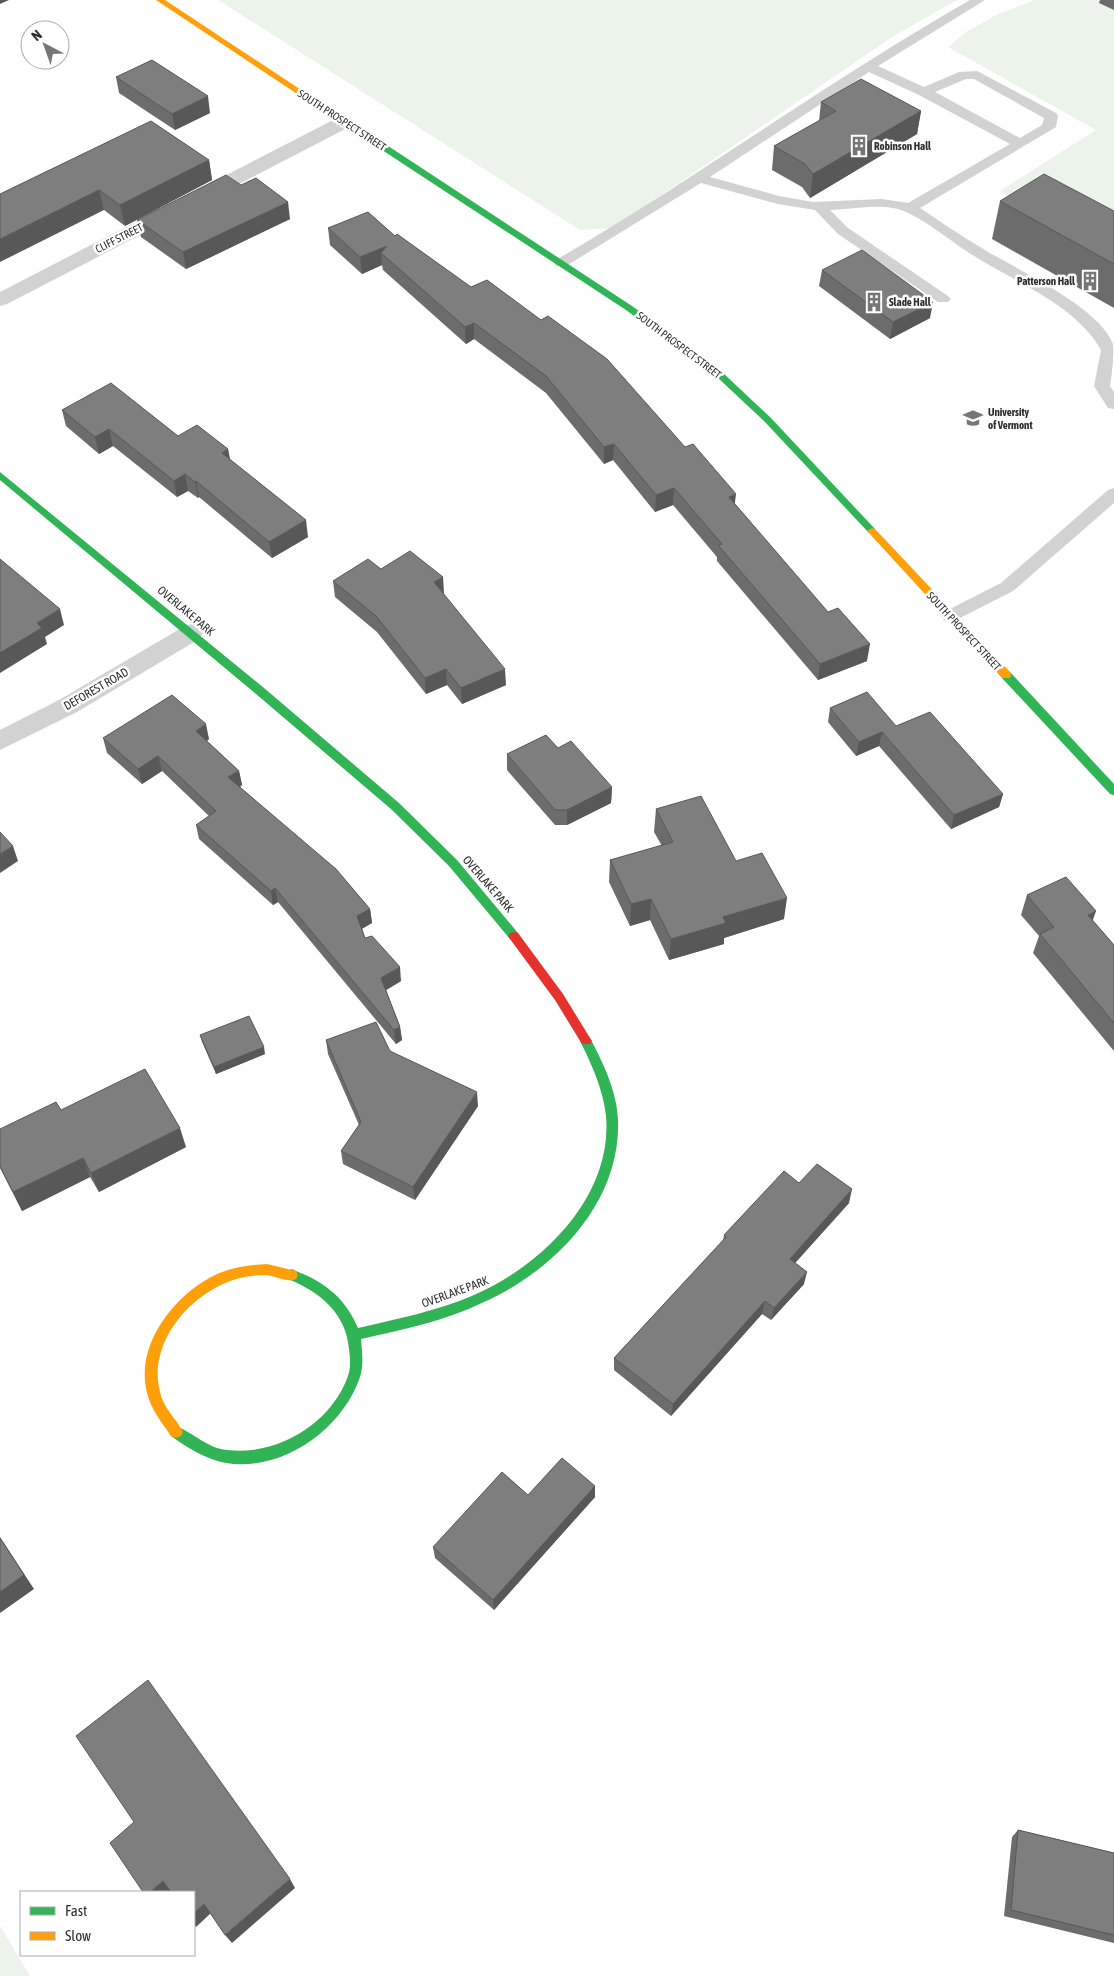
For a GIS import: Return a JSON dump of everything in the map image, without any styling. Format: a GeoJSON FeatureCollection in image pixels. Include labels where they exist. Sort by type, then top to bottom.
{"type":"FeatureCollection","features":[{"type":"Feature","properties":{"kind":"street","name":"SOUTH PROSPECT STREET"},"geometry":{"type":"LineString","coordinates":[[160,0],[663,331],[720,374],[767,419],[1114,791]]}},
{"type":"Feature","properties":{"kind":"street","name":"CLIFF STREET"},"geometry":{"type":"LineString","coordinates":[[0,300],[344,122]]}},
{"type":"Feature","properties":{"kind":"street","name":"OVERLAKE PARK"},"geometry":{"type":"LineString","coordinates":[[0,475],[372,786],[437,846],[474,887],[522,946],[575,1019],[588,1042],[602,1078],[610,1108],[612,1141],[605,1172],[592,1201],[571,1231],[548,1254],[496,1292],[466,1305],[390,1327],[354,1335]]}},
{"type":"Feature","properties":{"kind":"street","name":"DEFOREST ROAD"},"geometry":{"type":"LineString","coordinates":[[0,741],[68,706],[191,634]]}},
{"type":"Feature","properties":{"kind":"street"},"geometry":{"type":"LineString","coordinates":[[259,1269],[281,1271],[301,1276],[314,1283],[335,1300],[347,1316],[354,1335],[356,1355],[354,1375],[348,1394],[337,1412],[322,1429],[304,1442],[283,1452],[262,1458],[240,1459],[218,1455],[198,1448],[181,1437],[167,1422],[157,1405],[151,1381],[152,1364],[156,1343],[166,1324],[179,1306],[196,1291],[216,1280],[237,1272],[259,1269]]}},
{"type":"Feature","properties":{"kind":"lane"},"geometry":{"type":"LineString","coordinates":[[561,263],[620,230],[917,36],[979,0]]}},
{"type":"Feature","properties":{"kind":"lane"},"geometry":{"type":"LineString","coordinates":[[869,68],[924,92],[1020,144]]}},
{"type":"Feature","properties":{"kind":"lane"},"geometry":{"type":"LineString","coordinates":[[910,208],[1049,128],[1051,116],[977,76],[964,75],[924,92]]}},
{"type":"Feature","properties":{"kind":"lane"},"geometry":{"type":"LineString","coordinates":[[699,178],[778,200],[820,206],[882,203],[910,208],[979,253],[1076,310],[1101,336],[1109,350],[1102,386],[1114,404]]}},
{"type":"Feature","properties":{"kind":"lane"},"geometry":{"type":"LineString","coordinates":[[820,206],[843,231],[943,299]]}},
{"type":"Feature","properties":{"kind":"lane"},"geometry":{"type":"LineString","coordinates":[[950,616],[1007,587],[1114,494]]}},
{"type":"Feature","properties":{"kind":"shaded area"},"geometry":{"type":"Polygon","coordinates":[[[218,0],[957,0],[892,37],[613,228],[580,230],[218,0]]]}},
{"type":"Feature","properties":{"kind":"shaded area"},"geometry":{"type":"Polygon","coordinates":[[[1035,0],[1114,0],[1114,254],[1000,191],[1096,130],[948,47],[966,32],[998,14],[1035,0]]]}},
{"type":"Feature","properties":{"kind":"shaded area"},"geometry":{"type":"Polygon","coordinates":[[[0,1926],[30,1976],[0,1976],[0,1926]]]}},
{"type":"Feature","properties":{"kind":"building"},"geometry":{"type":"Polygon","coordinates":[[[152,60],[208,96],[172,114],[116,77],[152,60]]]}},
{"type":"Feature","properties":{"kind":"building"},"geometry":{"type":"Polygon","coordinates":[[[861,79],[921,111],[813,174],[805,164],[774,146],[836,111],[821,102],[861,79]]]}},
{"type":"Feature","properties":{"kind":"building"},"geometry":{"type":"Polygon","coordinates":[[[151,121],[209,160],[120,205],[99,190],[0,239],[0,194],[151,121]]]}},
{"type":"Feature","properties":{"kind":"building"},"geometry":{"type":"Polygon","coordinates":[[[1044,174],[1114,211],[1114,264],[1000,201],[1044,174]]]}},
{"type":"Feature","properties":{"kind":"building"},"geometry":{"type":"Polygon","coordinates":[[[226,175],[241,185],[256,178],[288,202],[183,252],[137,220],[226,175]]]}},
{"type":"Feature","properties":{"kind":"building"},"geometry":{"type":"Polygon","coordinates":[[[368,212],[395,236],[397,234],[471,287],[487,280],[541,320],[548,316],[607,359],[685,447],[693,444],[736,494],[729,497],[828,612],[838,608],[870,644],[820,664],[718,545],[722,544],[674,488],[656,495],[614,444],[604,447],[546,376],[474,323],[465,327],[381,253],[387,246],[360,257],[328,228],[368,212]]]}},
{"type":"Feature","properties":{"kind":"building"},"geometry":{"type":"Polygon","coordinates":[[[862,250],[933,302],[893,322],[822,270],[862,250]]]}},
{"type":"Feature","properties":{"kind":"building"},"geometry":{"type":"Polygon","coordinates":[[[111,383],[178,436],[197,425],[228,449],[222,453],[306,520],[269,542],[196,481],[185,474],[174,481],[109,429],[95,437],[62,410],[111,383]]]}},
{"type":"Feature","properties":{"kind":"building"},"geometry":{"type":"Polygon","coordinates":[[[410,551],[443,577],[434,582],[505,669],[461,688],[446,669],[425,678],[376,616],[333,581],[368,559],[381,569],[410,551]]]}},
{"type":"Feature","properties":{"kind":"building"},"geometry":{"type":"Polygon","coordinates":[[[0,559],[60,609],[37,623],[42,628],[0,653],[0,559]]]}},
{"type":"Feature","properties":{"kind":"building"},"geometry":{"type":"Polygon","coordinates":[[[867,692],[896,726],[930,712],[1003,794],[954,815],[882,732],[859,742],[830,708],[867,692]]]}},
{"type":"Feature","properties":{"kind":"building"},"geometry":{"type":"Polygon","coordinates":[[[172,695],[206,724],[196,731],[239,771],[228,777],[336,869],[370,909],[357,916],[365,938],[372,936],[400,967],[381,978],[400,1027],[394,1030],[275,888],[271,891],[196,825],[216,811],[158,756],[138,769],[103,738],[172,695]]]}},
{"type":"Feature","properties":{"kind":"building"},"geometry":{"type":"Polygon","coordinates":[[[546,735],[558,748],[571,741],[612,787],[567,810],[555,810],[507,754],[546,735]]]}},
{"type":"Feature","properties":{"kind":"building"},"geometry":{"type":"Polygon","coordinates":[[[701,796],[736,861],[762,853],[787,898],[723,917],[726,923],[671,939],[651,899],[631,904],[610,860],[673,842],[656,809],[701,796]]]}},
{"type":"Feature","properties":{"kind":"building"},"geometry":{"type":"Polygon","coordinates":[[[0,832],[13,846],[0,854],[0,832]]]}},
{"type":"Feature","properties":{"kind":"building"},"geometry":{"type":"Polygon","coordinates":[[[1066,877],[1096,911],[1088,915],[1114,945],[1114,1023],[1040,934],[1054,927],[1027,895],[1066,877]]]}},
{"type":"Feature","properties":{"kind":"building"},"geometry":{"type":"Polygon","coordinates":[[[249,1016],[264,1047],[214,1067],[200,1035],[249,1016]]]}},
{"type":"Feature","properties":{"kind":"building"},"geometry":{"type":"Polygon","coordinates":[[[376,1022],[390,1051],[477,1092],[413,1187],[341,1151],[361,1122],[326,1040],[376,1022]]]}},
{"type":"Feature","properties":{"kind":"building"},"geometry":{"type":"Polygon","coordinates":[[[145,1069],[180,1128],[91,1173],[83,1158],[13,1192],[0,1166],[0,1129],[56,1102],[61,1110],[145,1069]]]}},
{"type":"Feature","properties":{"kind":"building"},"geometry":{"type":"Polygon","coordinates":[[[817,1164],[852,1189],[790,1259],[807,1272],[774,1308],[765,1301],[673,1404],[614,1358],[784,1171],[799,1183],[817,1164]]]}},
{"type":"Feature","properties":{"kind":"building"},"geometry":{"type":"Polygon","coordinates":[[[562,1458],[595,1486],[493,1600],[433,1547],[502,1472],[528,1495],[562,1458]]]}},
{"type":"Feature","properties":{"kind":"building"},"geometry":{"type":"Polygon","coordinates":[[[0,1538],[24,1575],[0,1592],[0,1538]]]}},
{"type":"Feature","properties":{"kind":"building"},"geometry":{"type":"Polygon","coordinates":[[[148,1680],[290,1879],[225,1935],[204,1904],[195,1912],[195,1891],[170,1891],[163,1881],[151,1891],[142,1891],[110,1843],[134,1822],[76,1736],[148,1680]]]}},
{"type":"Feature","properties":{"kind":"building"},"geometry":{"type":"Polygon","coordinates":[[[1018,1830],[1114,1853],[1114,1935],[1011,1910],[1018,1830]]]}},
{"type":"Feature","properties":{"kind":"traffic: fast"},"geometry":{"type":"LineString","coordinates":[[347,123],[629,308],[720,375],[767,419],[872,531]]}},
{"type":"Feature","properties":{"kind":"traffic: fast"},"geometry":{"type":"LineString","coordinates":[[0,475],[395,806],[453,863],[514,936]]}},
{"type":"Feature","properties":{"kind":"traffic: fast"},"geometry":{"type":"LineString","coordinates":[[1006,675],[1114,791]]}},
{"type":"Feature","properties":{"kind":"traffic: fast"},"geometry":{"type":"LineString","coordinates":[[292,1275],[303,1279],[330,1297],[344,1314],[354,1335],[419,1320],[466,1304],[506,1284],[530,1268],[574,1226],[591,1202],[604,1176],[611,1148],[612,1119],[609,1099],[599,1069],[586,1041]]}},
{"type":"Feature","properties":{"kind":"traffic: fast"},"geometry":{"type":"LineString","coordinates":[[176,1432],[200,1448],[225,1456],[252,1457],[278,1451],[302,1440],[324,1423],[341,1402],[354,1377],[356,1361],[354,1335]]}},
{"type":"Feature","properties":{"kind":"traffic: slow"},"geometry":{"type":"LineString","coordinates":[[160,0],[347,123]]}},
{"type":"Feature","properties":{"kind":"traffic: slow"},"geometry":{"type":"LineString","coordinates":[[872,531],[1006,675]]}},
{"type":"Feature","properties":{"kind":"traffic: slow"},"geometry":{"type":"LineString","coordinates":[[176,1432],[158,1405],[152,1386],[153,1360],[161,1335],[175,1313],[194,1294],[216,1280],[241,1272],[267,1269],[292,1275]]}},
{"type":"Feature","properties":{"kind":"traffic: jam"},"geometry":{"type":"LineString","coordinates":[[514,936],[559,997],[586,1041]]}},
{"type":"Feature","properties":{"kind":"place","name":"Robinson Hall"},"geometry":{"type":"Point","coordinates":[859,146]}},
{"type":"Feature","properties":{"kind":"place","name":"Patterson Hall"},"geometry":{"type":"Point","coordinates":[1090,281]}},
{"type":"Feature","properties":{"kind":"place","name":"Slade Hall"},"geometry":{"type":"Point","coordinates":[874,302]}},
{"type":"Feature","properties":{"kind":"place","name":"University of Vermont"},"geometry":{"type":"Point","coordinates":[973,418]}}]}
